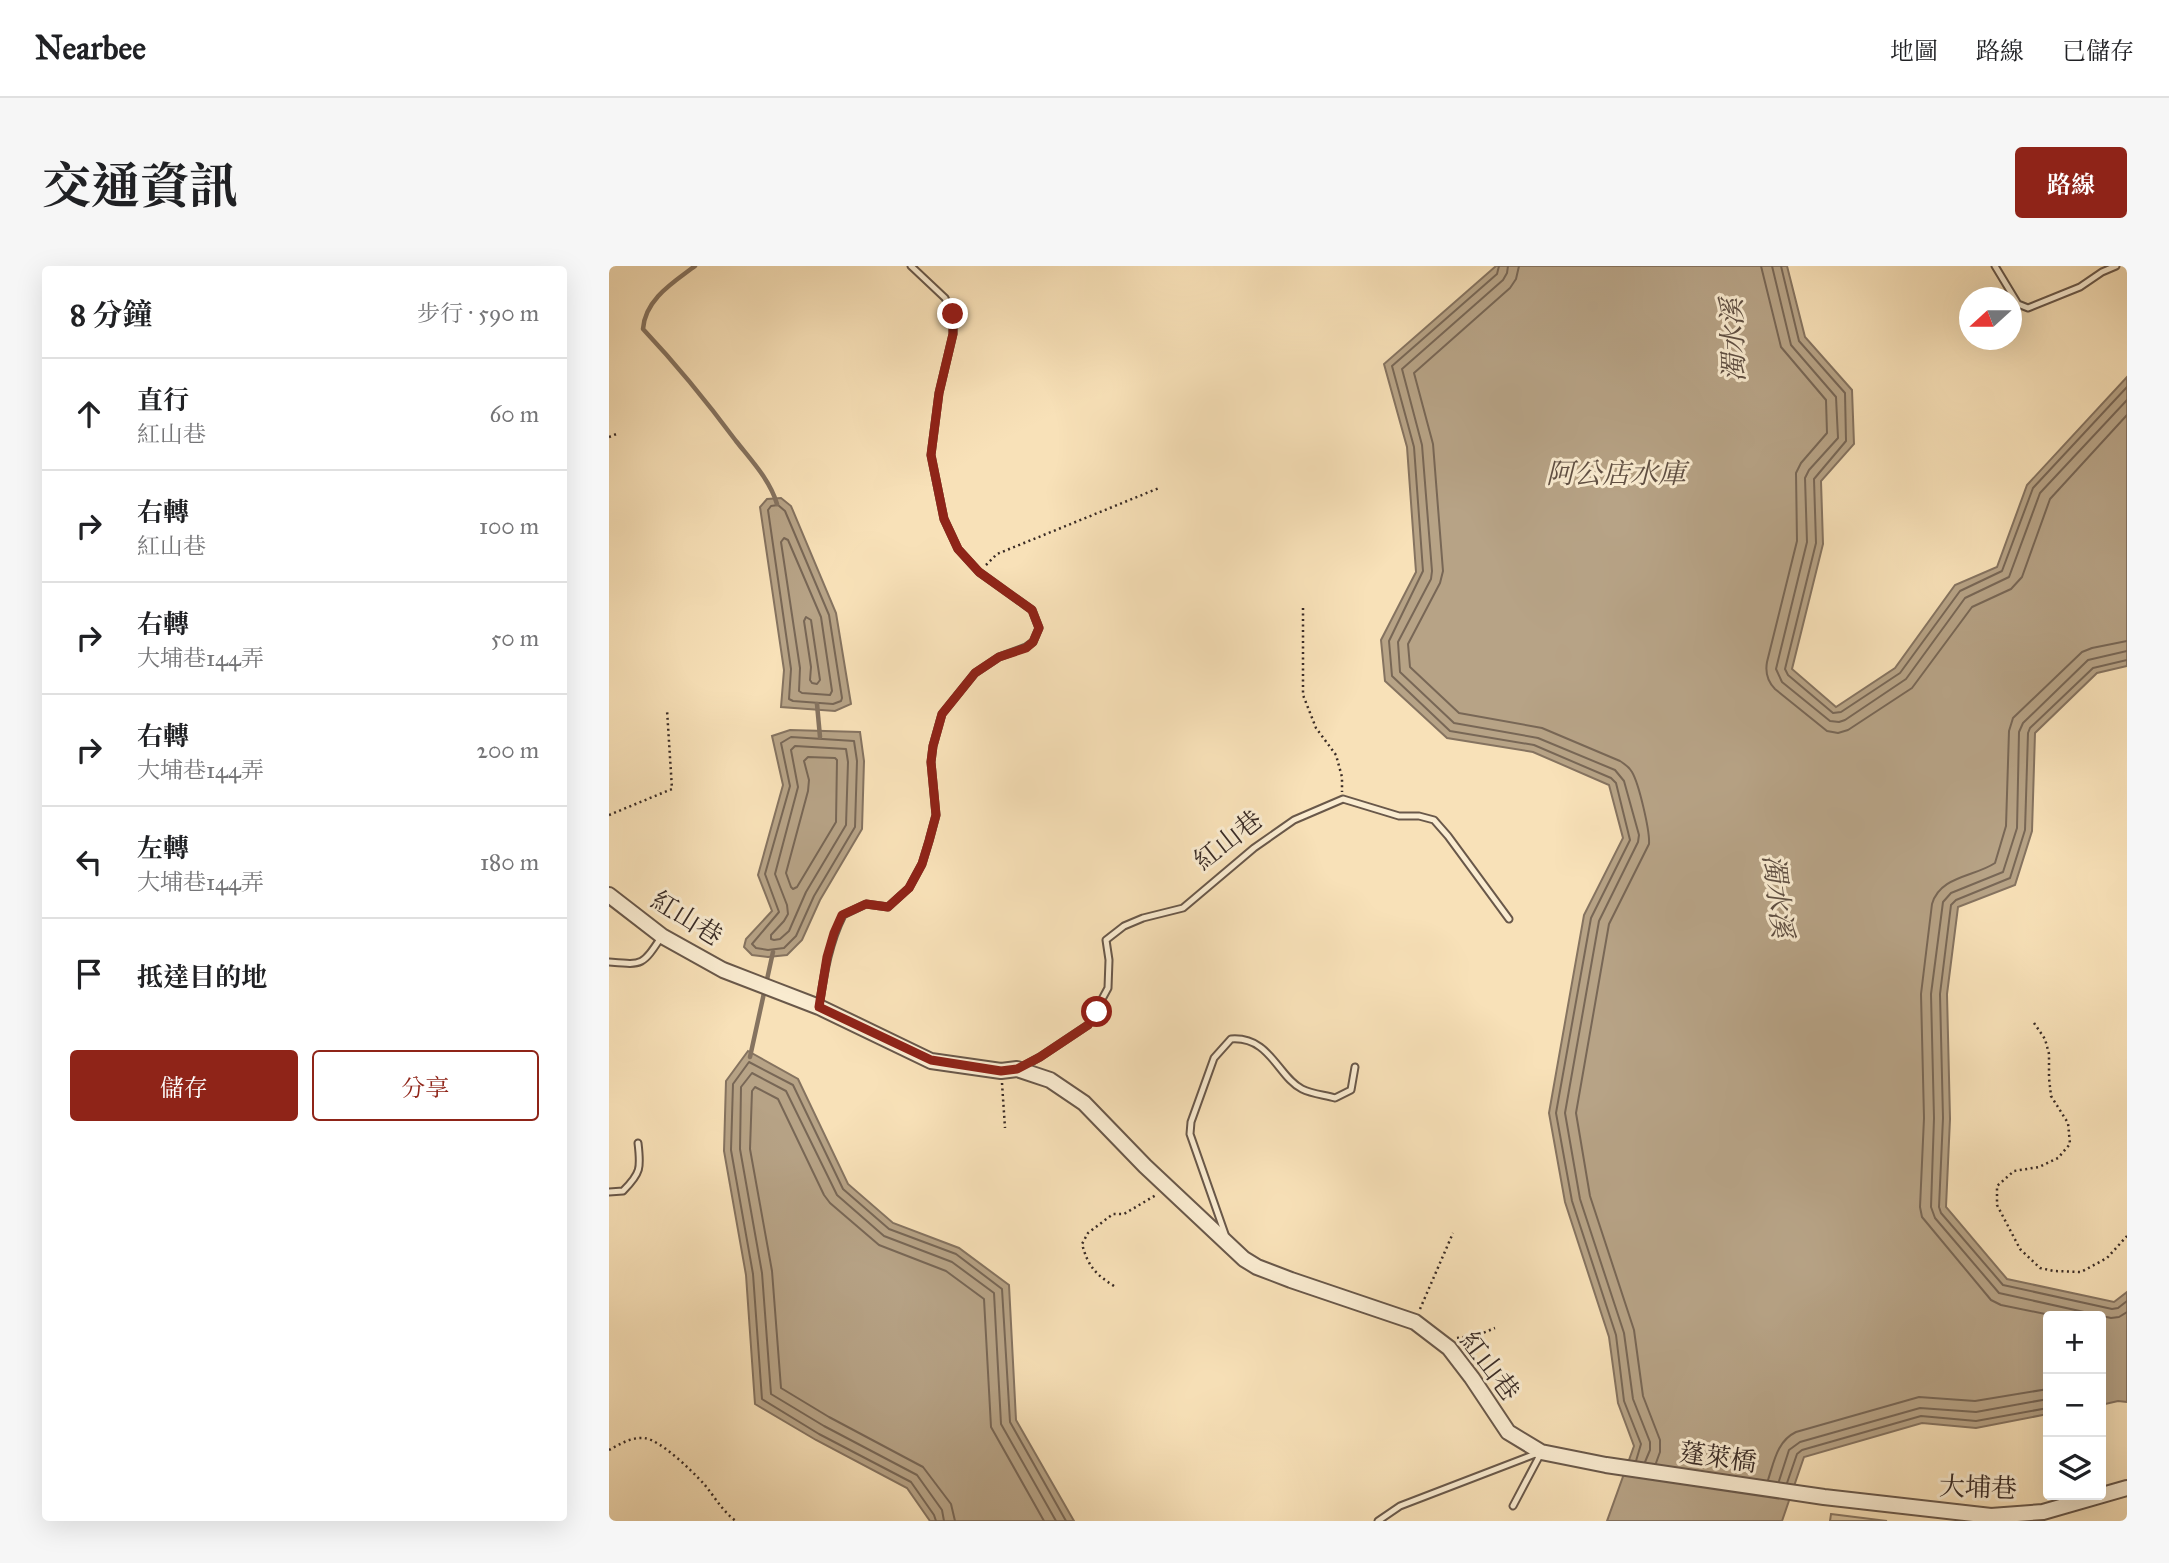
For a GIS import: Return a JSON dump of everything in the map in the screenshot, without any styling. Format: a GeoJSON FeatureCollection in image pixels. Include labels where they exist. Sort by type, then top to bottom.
{"type":"FeatureCollection","features":[{"type":"Feature","properties":{"kind":"street","name":"紅山巷"},"geometry":{"type":"LineString","coordinates":[[609,895],[662,936],[723,970],[819,1007],[931,1060],[1001,1071],[1017,1069],[1050,1080],[1084,1103],[1168,1188],[1244,1259],[1257,1267],[1415,1322],[1449,1348],[1508,1432],[1541,1452],[1606,1465]]}},
{"type":"Feature","properties":{"kind":"street","name":"蓬萊橋"},"geometry":{"type":"LineString","coordinates":[[1606,1465],[1824,1497]]}},
{"type":"Feature","properties":{"kind":"street","name":"大埔巷"},"geometry":{"type":"LineString","coordinates":[[1824,1497],[1991,1516],[2043,1512],[2127,1488]]}},
{"type":"Feature","properties":{"kind":"lane"},"geometry":{"type":"LineString","coordinates":[[819,1007],[827,957],[842,915],[866,904],[888,907],[909,888],[922,864],[936,815],[931,762],[942,714],[975,673],[999,657],[1026,648],[1033,642],[1039,628],[1032,610],[979,572],[958,549],[944,519],[931,455],[939,393],[953,334],[953,314],[945,298],[911,266]]}},
{"type":"Feature","properties":{"kind":"lane"},"geometry":{"type":"LineString","coordinates":[[1995,266],[2018,304],[2028,308],[2080,287],[2116,266]]}},
{"type":"Feature","properties":{"kind":"lane"},"geometry":{"type":"LineString","coordinates":[[1343,799],[1399,816],[1419,816],[1434,820],[1509,919]]}},
{"type":"Feature","properties":{"kind":"lane","name":"紅山巷"},"geometry":{"type":"LineString","coordinates":[[1017,1069],[1088,1025],[1108,988],[1109,960],[1106,940],[1124,926],[1143,918],[1183,908],[1254,848],[1294,820],[1343,799]]}},
{"type":"Feature","properties":{"kind":"lane"},"geometry":{"type":"LineString","coordinates":[[609,962],[639,964],[650,955],[662,936]]}},
{"type":"Feature","properties":{"kind":"lane"},"geometry":{"type":"LineString","coordinates":[[1229,1244],[1190,1134],[1191,1122],[1213,1058],[1231,1040],[1239,1039],[1262,1048],[1301,1089],[1335,1098],[1351,1090],[1355,1067]]}},
{"type":"Feature","properties":{"kind":"lane"},"geometry":{"type":"LineString","coordinates":[[609,1192],[623,1191],[637,1177],[640,1161],[638,1143]]}},
{"type":"Feature","properties":{"kind":"lane"},"geometry":{"type":"LineString","coordinates":[[1513,1507],[1541,1452]]}},
{"type":"Feature","properties":{"kind":"lane"},"geometry":{"type":"LineString","coordinates":[[1378,1521],[1400,1506],[1541,1452]]}},
{"type":"Feature","properties":{"kind":"path"},"geometry":{"type":"LineString","coordinates":[[609,437],[619,433]]}},
{"type":"Feature","properties":{"kind":"path"},"geometry":{"type":"LineString","coordinates":[[979,572],[997,554],[1159,488]]}},
{"type":"Feature","properties":{"kind":"path"},"geometry":{"type":"LineString","coordinates":[[1303,608],[1303,695],[1316,728],[1336,755],[1342,778],[1343,799]]}},
{"type":"Feature","properties":{"kind":"path"},"geometry":{"type":"LineString","coordinates":[[609,816],[672,789],[667,710]]}},
{"type":"Feature","properties":{"kind":"path"},"geometry":{"type":"LineString","coordinates":[[2034,1023],[2045,1039],[2049,1054],[2051,1096],[2068,1124],[2070,1144],[2058,1158],[2039,1167],[2014,1171],[1997,1186],[1997,1205],[2021,1249],[2040,1268],[2081,1272],[2107,1258],[2127,1236]]}},
{"type":"Feature","properties":{"kind":"path"},"geometry":{"type":"LineString","coordinates":[[1001,1071],[1005,1128]]}},
{"type":"Feature","properties":{"kind":"path"},"geometry":{"type":"LineString","coordinates":[[1114,1286],[1099,1276],[1087,1261],[1082,1244],[1088,1233],[1113,1214],[1124,1214],[1168,1188]]}},
{"type":"Feature","properties":{"kind":"path"},"geometry":{"type":"LineString","coordinates":[[1415,1322],[1453,1233]]}},
{"type":"Feature","properties":{"kind":"path"},"geometry":{"type":"LineString","coordinates":[[1433,1336],[1462,1339],[1495,1328]]}},
{"type":"Feature","properties":{"kind":"path"},"geometry":{"type":"LineString","coordinates":[[609,1450],[628,1440],[645,1438],[661,1445],[703,1483],[727,1515],[736,1521]]}},
{"type":"Feature","properties":{"kind":"shaded area"},"geometry":{"type":"Polygon","coordinates":[[[1831,1514],[1887,1521],[1830,1521],[1831,1514]]]}},
{"type":"Feature","properties":{"kind":"water","name":"阿公店水庫"},"geometry":{"type":"Polygon","coordinates":[[[1496,266],[1787,266],[1805,337],[1852,390],[1854,444],[1821,481],[1823,544],[1792,669],[1836,707],[1895,668],[1955,585],[1997,567],[2027,485],[2127,377],[2127,666],[2097,673],[2035,733],[2032,831],[2015,885],[1958,907],[1947,994],[1950,1119],[1946,1207],[2007,1279],[2114,1302],[2127,1292],[2127,1402],[2106,1404],[2106,1311],[2043,1311],[2043,1415],[1976,1428],[1922,1423],[1804,1457],[1782,1521],[1607,1521],[1634,1446],[1618,1403],[1609,1337],[1565,1202],[1549,1113],[1584,915],[1623,838],[1609,785],[1533,752],[1447,738],[1385,681],[1381,640],[1416,572],[1407,447],[1384,364],[1496,266]]]}},
{"type":"Feature","properties":{"kind":"water"},"geometry":{"type":"Polygon","coordinates":[[[781,498],[791,506],[836,613],[851,704],[835,711],[781,707],[784,670],[760,507],[767,499],[781,498]]]}},
{"type":"Feature","properties":{"kind":"water"},"geometry":{"type":"Polygon","coordinates":[[[790,730],[860,732],[864,761],[862,829],[820,900],[802,940],[787,955],[752,955],[744,947],[746,939],[772,911],[758,875],[783,785],[772,736],[790,730]]]}},
{"type":"Feature","properties":{"kind":"water"},"geometry":{"type":"Polygon","coordinates":[[[748,1051],[798,1079],[848,1184],[893,1223],[959,1248],[1009,1285],[1016,1420],[1074,1521],[930,1521],[907,1488],[755,1404],[746,1275],[724,1151],[726,1081],[748,1051]]]}},
{"type":"Feature","properties":{"kind":"waterway"},"geometry":{"type":"LineString","coordinates":[[695,266],[655,300],[645,318],[643,329],[754,463],[770,487],[777,504]]}},
{"type":"Feature","properties":{"kind":"waterway"},"geometry":{"type":"LineString","coordinates":[[817,704],[820,737]]}},
{"type":"Feature","properties":{"kind":"waterway"},"geometry":{"type":"LineString","coordinates":[[750,1057],[773,952]]}},
{"type":"Feature","properties":{"kind":"route"},"geometry":{"type":"LineString","coordinates":[[953,314],[953,334],[939,393],[931,455],[944,519],[958,549],[979,572],[1032,610],[1039,628],[1033,642],[1026,648],[999,657],[975,673],[942,714],[931,762],[936,815],[922,864],[909,888],[888,907],[866,904],[842,915],[827,957],[819,1007],[931,1060],[1001,1071],[1017,1069],[1040,1057],[1088,1025],[1097,1012]]}},
{"type":"Feature","properties":{"kind":"water label","name":"濁水溪"},"geometry":{"type":"Point","coordinates":[1733,340]}},
{"type":"Feature","properties":{"kind":"water label","name":"濁水溪"},"geometry":{"type":"Point","coordinates":[1778,896]}}]}
